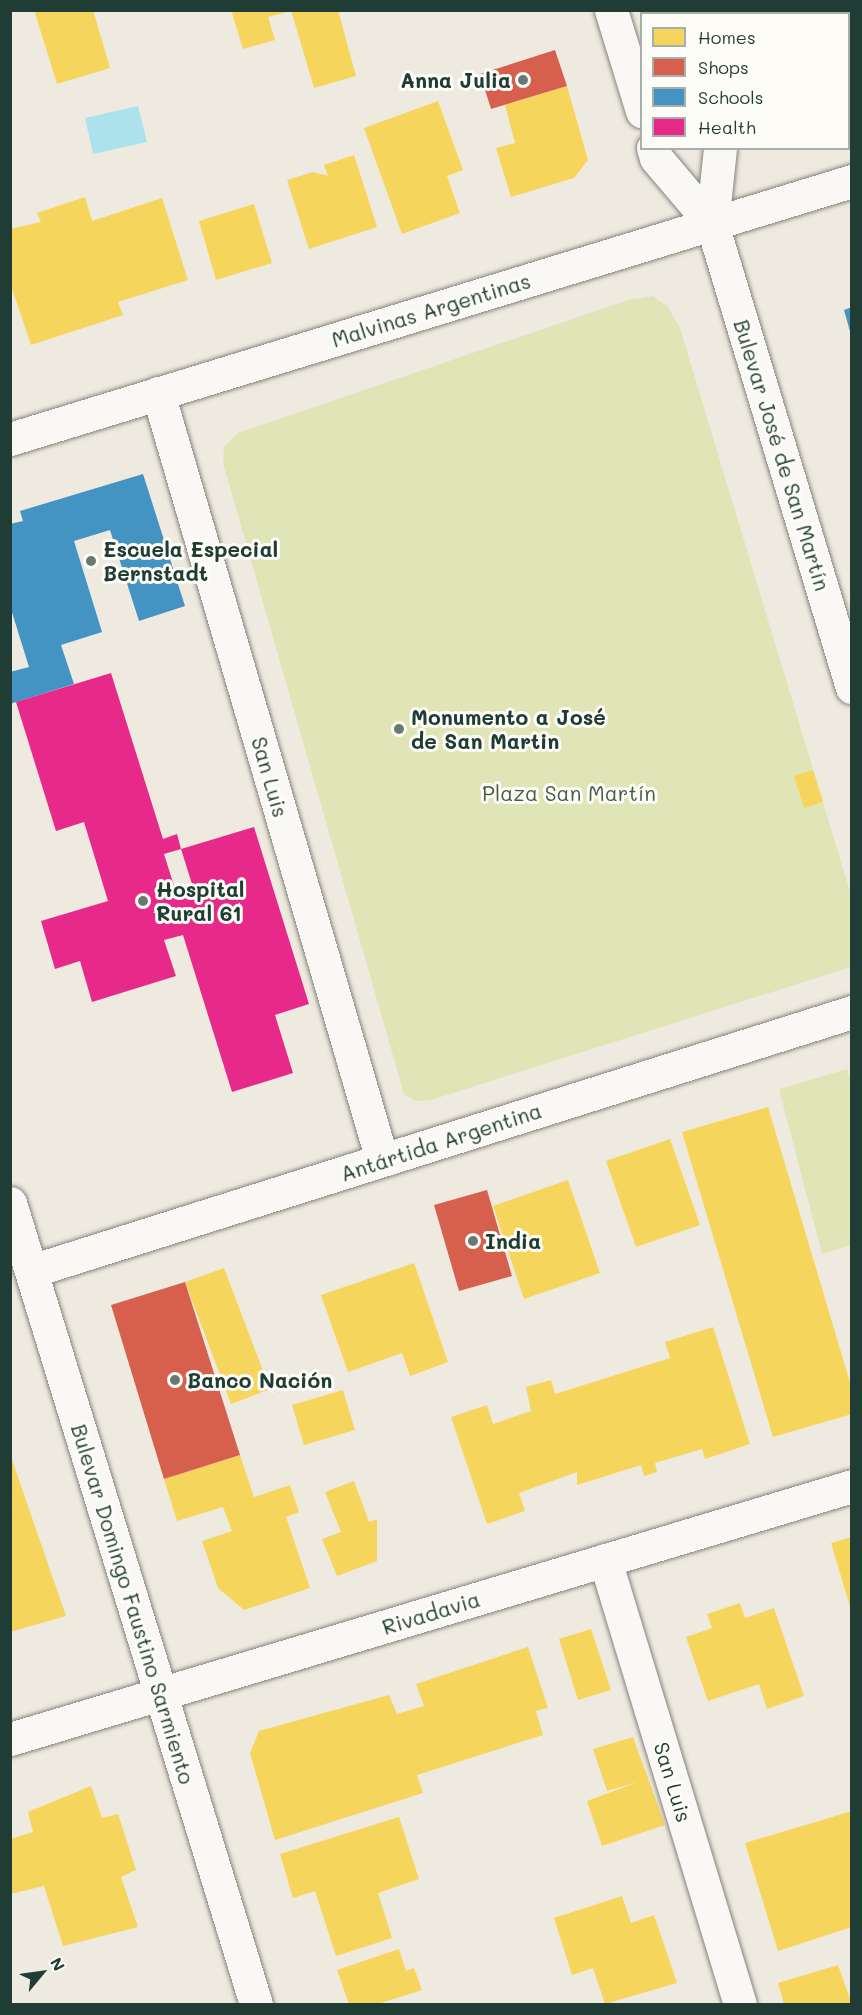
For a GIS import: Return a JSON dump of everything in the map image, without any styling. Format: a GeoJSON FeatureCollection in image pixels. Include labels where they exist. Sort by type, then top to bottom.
{"type":"FeatureCollection","features":[{"type":"Feature","properties":{"kind":"street"},"geometry":{"type":"LineString","coordinates":[[611,10],[640,104]]}},
{"type":"Feature","properties":{"kind":"street","name":"Bulevar José de San Martín"},"geometry":{"type":"LineString","coordinates":[[654,150],[656,158],[712,224]]}},
{"type":"Feature","properties":{"kind":"street","name":"Bulevar José de San Martín"},"geometry":{"type":"LineString","coordinates":[[720,150],[712,224],[852,687]]}},
{"type":"Feature","properties":{"kind":"street","name":"Malvinas Argentinas"},"geometry":{"type":"LineString","coordinates":[[10,439],[852,182]]}},
{"type":"Feature","properties":{"kind":"street","name":"San Luis"},"geometry":{"type":"LineString","coordinates":[[158,393],[382,1160]]}},
{"type":"Feature","properties":{"kind":"street","name":"Antártida Argentina"},"geometry":{"type":"LineString","coordinates":[[31,1271],[852,1012]]}},
{"type":"Feature","properties":{"kind":"street","name":"Bulevar Domingo Faustino Sarmiento"},"geometry":{"type":"LineString","coordinates":[[10,1203],[256,2004]]}},
{"type":"Feature","properties":{"kind":"street","name":"Rivadavia"},"geometry":{"type":"LineString","coordinates":[[10,1739],[852,1486]]}},
{"type":"Feature","properties":{"kind":"street","name":"San Luis"},"geometry":{"type":"LineString","coordinates":[[605,1560],[740,2004]]}},
{"type":"Feature","properties":{"kind":"green space","name":"Plaza San Martín"},"geometry":{"type":"Polygon","coordinates":[[[653,296],[668,307],[680,328],[851,895],[851,967],[431,1100],[415,1101],[404,1094],[223,463],[224,447],[238,433],[628,300],[653,296]]]}},
{"type":"Feature","properties":{"kind":"green space"},"geometry":{"type":"Polygon","coordinates":[[[847,1069],[852,1083],[851,1245],[822,1254],[779,1089],[847,1069]]]}},
{"type":"Feature","properties":{"kind":"water"},"geometry":{"type":"Polygon","coordinates":[[[138,106],[147,142],[93,154],[85,118],[138,106]]]}},
{"type":"Feature","properties":{"kind":"building: Homes"},"geometry":{"type":"Polygon","coordinates":[[[34,10],[93,10],[110,68],[57,84],[34,10]]]}},
{"type":"Feature","properties":{"kind":"building: Homes"},"geometry":{"type":"Polygon","coordinates":[[[231,10],[291,11],[268,17],[275,40],[243,49],[231,10]]]}},
{"type":"Feature","properties":{"kind":"building: Homes"},"geometry":{"type":"Polygon","coordinates":[[[291,10],[338,10],[356,76],[314,88],[291,10]]]}},
{"type":"Feature","properties":{"kind":"building: Homes"},"geometry":{"type":"Polygon","coordinates":[[[567,86],[588,160],[574,178],[511,197],[496,148],[515,143],[505,105],[567,86]]]}},
{"type":"Feature","properties":{"kind":"building: Homes"},"geometry":{"type":"Polygon","coordinates":[[[438,101],[463,170],[447,176],[460,213],[402,234],[364,128],[438,101]]]}},
{"type":"Feature","properties":{"kind":"building: Homes"},"geometry":{"type":"Polygon","coordinates":[[[354,155],[377,227],[309,249],[287,180],[313,172],[328,176],[324,165],[354,155]]]}},
{"type":"Feature","properties":{"kind":"building: Homes"},"geometry":{"type":"Polygon","coordinates":[[[85,197],[92,221],[162,198],[188,280],[118,302],[123,315],[31,345],[10,283],[10,229],[41,222],[37,213],[85,197]]]}},
{"type":"Feature","properties":{"kind":"building: Homes"},"geometry":{"type":"Polygon","coordinates":[[[254,204],[272,263],[216,280],[199,221],[254,204]]]}},
{"type":"Feature","properties":{"kind":"building: Homes"},"geometry":{"type":"Polygon","coordinates":[[[813,770],[823,802],[804,808],[794,776],[813,770]]]}},
{"type":"Feature","properties":{"kind":"building: Homes"},"geometry":{"type":"Polygon","coordinates":[[[768,1107],[852,1389],[852,1414],[773,1437],[682,1132],[768,1107]]]}},
{"type":"Feature","properties":{"kind":"building: Homes"},"geometry":{"type":"Polygon","coordinates":[[[670,1139],[700,1225],[636,1247],[606,1161],[670,1139]]]}},
{"type":"Feature","properties":{"kind":"building: Homes"},"geometry":{"type":"Polygon","coordinates":[[[568,1180],[600,1273],[524,1299],[493,1206],[568,1180]]]}},
{"type":"Feature","properties":{"kind":"building: Homes"},"geometry":{"type":"Polygon","coordinates":[[[414,1263],[448,1362],[410,1376],[402,1353],[348,1372],[321,1295],[414,1263]]]}},
{"type":"Feature","properties":{"kind":"building: Homes"},"geometry":{"type":"Polygon","coordinates":[[[224,1268],[270,1389],[231,1404],[185,1282],[224,1268]]]}},
{"type":"Feature","properties":{"kind":"building: Homes"},"geometry":{"type":"Polygon","coordinates":[[[713,1327],[750,1444],[705,1459],[702,1449],[655,1463],[657,1472],[644,1476],[641,1465],[577,1485],[577,1472],[519,1493],[525,1511],[487,1524],[451,1417],[487,1405],[493,1424],[531,1411],[526,1387],[551,1380],[555,1394],[670,1358],[665,1342],[713,1327]]]}},
{"type":"Feature","properties":{"kind":"building: Homes"},"geometry":{"type":"Polygon","coordinates":[[[343,1390],[355,1430],[304,1445],[292,1405],[343,1390]]]}},
{"type":"Feature","properties":{"kind":"building: Homes"},"geometry":{"type":"Polygon","coordinates":[[[10,1454],[66,1616],[10,1632],[10,1454]]]}},
{"type":"Feature","properties":{"kind":"building: Homes"},"geometry":{"type":"Polygon","coordinates":[[[240,1455],[254,1497],[290,1485],[299,1512],[286,1517],[310,1588],[244,1610],[218,1588],[202,1541],[232,1531],[223,1507],[177,1521],[164,1479],[240,1455]]]}},
{"type":"Feature","properties":{"kind":"building: Homes"},"geometry":{"type":"Polygon","coordinates":[[[354,1481],[369,1522],[377,1519],[377,1561],[337,1576],[322,1539],[341,1532],[325,1492],[354,1481]]]}},
{"type":"Feature","properties":{"kind":"building: Homes"},"geometry":{"type":"Polygon","coordinates":[[[852,1537],[852,1610],[851,1610],[831,1543],[852,1537]]]}},
{"type":"Feature","properties":{"kind":"building: Homes"},"geometry":{"type":"Polygon","coordinates":[[[740,1603],[745,1618],[774,1608],[804,1696],[767,1709],[759,1684],[708,1701],[686,1637],[712,1628],[707,1614],[740,1603]]]}},
{"type":"Feature","properties":{"kind":"building: Homes"},"geometry":{"type":"Polygon","coordinates":[[[591,1629],[611,1690],[578,1700],[559,1639],[591,1629]]]}},
{"type":"Feature","properties":{"kind":"building: Homes"},"geometry":{"type":"Polygon","coordinates":[[[528,1647],[548,1708],[536,1711],[543,1735],[417,1775],[423,1793],[275,1840],[250,1753],[259,1731],[389,1695],[397,1714],[424,1706],[416,1684],[528,1647]]]}},
{"type":"Feature","properties":{"kind":"building: Homes"},"geometry":{"type":"Polygon","coordinates":[[[633,1737],[665,1825],[602,1846],[587,1801],[638,1782],[607,1791],[593,1749],[633,1737]]]}},
{"type":"Feature","properties":{"kind":"building: Homes"},"geometry":{"type":"Polygon","coordinates":[[[91,1786],[102,1818],[118,1814],[136,1870],[121,1877],[138,1927],[63,1946],[44,1886],[10,1894],[10,1839],[33,1832],[28,1812],[91,1786]]]}},
{"type":"Feature","properties":{"kind":"building: Homes"},"geometry":{"type":"Polygon","coordinates":[[[852,1811],[852,1927],[778,1951],[745,1843],[852,1811]]]}},
{"type":"Feature","properties":{"kind":"building: Homes"},"geometry":{"type":"Polygon","coordinates":[[[399,1817],[419,1879],[378,1893],[392,1938],[336,1956],[315,1891],[293,1898],[280,1854],[399,1817]]]}},
{"type":"Feature","properties":{"kind":"building: Homes"},"geometry":{"type":"Polygon","coordinates":[[[622,1896],[631,1923],[654,1915],[677,1983],[605,2004],[593,1968],[572,1975],[554,1918],[622,1896]]]}},
{"type":"Feature","properties":{"kind":"building: Homes"},"geometry":{"type":"Polygon","coordinates":[[[399,1949],[406,1971],[414,1968],[422,1990],[378,2004],[349,2004],[337,1970],[399,1949]]]}},
{"type":"Feature","properties":{"kind":"building: Homes"},"geometry":{"type":"Polygon","coordinates":[[[838,1965],[852,2004],[784,2004],[778,1983],[838,1965]]]}},
{"type":"Feature","properties":{"kind":"building: Shops","name":"Anna Julia"},"geometry":{"type":"Polygon","coordinates":[[[555,50],[567,86],[491,109],[480,74],[555,50]]]}},
{"type":"Feature","properties":{"kind":"building: Shops","name":"India"},"geometry":{"type":"Polygon","coordinates":[[[487,1190],[512,1276],[459,1291],[434,1205],[487,1190]]]}},
{"type":"Feature","properties":{"kind":"building: Shops","name":"Banco Nación"},"geometry":{"type":"Polygon","coordinates":[[[185,1282],[240,1455],[164,1479],[111,1305],[185,1282]]]}},
{"type":"Feature","properties":{"kind":"building: Schools"},"geometry":{"type":"Polygon","coordinates":[[[852,307],[852,335],[851,335],[844,310],[852,307]]]}},
{"type":"Feature","properties":{"kind":"building: Schools","name":"Escuela Especial Bernstadt"},"geometry":{"type":"Polygon","coordinates":[[[143,474],[185,606],[139,621],[110,530],[74,541],[102,632],[61,645],[74,684],[10,704],[10,672],[29,667],[10,606],[10,524],[23,521],[20,511],[143,474]]]}},
{"type":"Feature","properties":{"kind":"building: Health"},"geometry":{"type":"Polygon","coordinates":[[[111,673],[163,839],[177,834],[181,849],[254,827],[309,1004],[275,1015],[293,1073],[232,1092],[183,935],[164,940],[176,976],[92,1002],[80,961],[55,969],[41,921],[108,901],[84,822],[56,831],[16,702],[111,673]],[[181,849],[164,854],[175,889],[192,884],[181,849]]]}},
{"type":"Feature","properties":{"kind":"place","name":"Anna Julia"},"geometry":{"type":"Point","coordinates":[523,80]}},
{"type":"Feature","properties":{"kind":"place","name":"Escuela Especial Bernstadt"},"geometry":{"type":"Point","coordinates":[91,561]}},
{"type":"Feature","properties":{"kind":"place","name":"Monumento a José de San Martin"},"geometry":{"type":"Point","coordinates":[399,729]}},
{"type":"Feature","properties":{"kind":"place","name":"Hospital Rural 61"},"geometry":{"type":"Point","coordinates":[143,901]}},
{"type":"Feature","properties":{"kind":"place","name":"India"},"geometry":{"type":"Point","coordinates":[473,1241]}},
{"type":"Feature","properties":{"kind":"place","name":"Banco Nación"},"geometry":{"type":"Point","coordinates":[175,1380]}}]}
